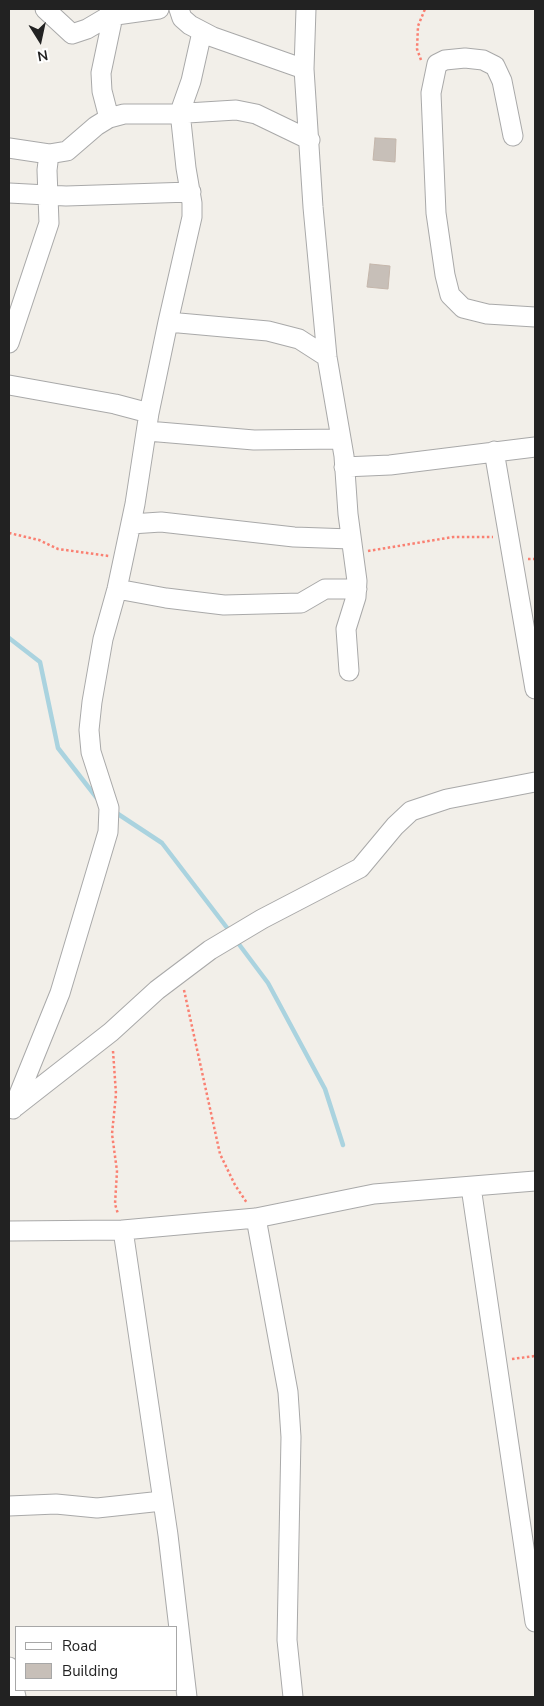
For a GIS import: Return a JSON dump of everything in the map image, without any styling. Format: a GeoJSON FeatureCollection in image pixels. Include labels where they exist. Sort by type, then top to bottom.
{"type":"FeatureCollection","features":[{"type":"Feature","properties":{"kind":"street"},"geometry":{"type":"LineString","coordinates":[[45,9],[72,34],[113,16],[158,9]]}},
{"type":"Feature","properties":{"kind":"street"},"geometry":{"type":"LineString","coordinates":[[179,9],[182,18],[202,32],[246,50],[304,68]]}},
{"type":"Feature","properties":{"kind":"street"},"geometry":{"type":"LineString","coordinates":[[306,9],[304,68],[313,207],[327,357],[341,440],[357,588],[346,629],[349,671]]}},
{"type":"Feature","properties":{"kind":"street"},"geometry":{"type":"LineString","coordinates":[[109,118],[102,91],[101,73],[113,16]]}},
{"type":"Feature","properties":{"kind":"street"},"geometry":{"type":"LineString","coordinates":[[11,1110],[60,993],[108,832],[109,808],[91,752],[89,730],[95,677],[131,524],[148,422],[192,217],[191,192],[180,112],[197,60],[202,32]]}},
{"type":"Feature","properties":{"kind":"street"},"geometry":{"type":"LineString","coordinates":[[513,136],[502,81],[495,66],[483,60],[465,58],[446,60],[437,64],[431,93],[436,213],[444,275],[450,294],[463,308],[487,314],[535,317]]}},
{"type":"Feature","properties":{"kind":"street"},"geometry":{"type":"LineString","coordinates":[[9,148],[50,154],[74,148],[96,126],[109,118],[137,113],[171,114],[180,112],[246,111],[310,140]]}},
{"type":"Feature","properties":{"kind":"street"},"geometry":{"type":"LineString","coordinates":[[9,343],[14,316],[49,223],[50,209],[47,170],[50,154]]}},
{"type":"Feature","properties":{"kind":"street"},"geometry":{"type":"LineString","coordinates":[[9,193],[48,195],[191,192]]}},
{"type":"Feature","properties":{"kind":"street"},"geometry":{"type":"LineString","coordinates":[[168,322],[268,331],[299,339],[327,357]]}},
{"type":"Feature","properties":{"kind":"street"},"geometry":{"type":"LineString","coordinates":[[9,385],[107,402],[148,422],[254,440],[341,440]]}},
{"type":"Feature","properties":{"kind":"street"},"geometry":{"type":"LineString","coordinates":[[344,467],[390,465],[535,447]]}},
{"type":"Feature","properties":{"kind":"street"},"geometry":{"type":"LineString","coordinates":[[494,451],[535,689]]}},
{"type":"Feature","properties":{"kind":"street"},"geometry":{"type":"LineString","coordinates":[[131,524],[161,522],[286,536],[353,546]]}},
{"type":"Feature","properties":{"kind":"street"},"geometry":{"type":"LineString","coordinates":[[117,589],[192,602],[240,605],[301,603],[325,589],[357,588]]}},
{"type":"Feature","properties":{"kind":"street"},"geometry":{"type":"LineString","coordinates":[[11,1110],[111,1032],[133,1010],[232,936],[360,868],[396,826],[416,808],[447,799],[535,782]]}},
{"type":"Feature","properties":{"kind":"street"},"geometry":{"type":"LineString","coordinates":[[9,1231],[123,1230],[256,1218],[374,1194],[535,1181]]}},
{"type":"Feature","properties":{"kind":"street"},"geometry":{"type":"LineString","coordinates":[[471,1187],[535,1622]]}},
{"type":"Feature","properties":{"kind":"street"},"geometry":{"type":"LineString","coordinates":[[256,1218],[288,1392],[291,1437],[287,1640],[293,1697]]}},
{"type":"Feature","properties":{"kind":"street"},"geometry":{"type":"LineString","coordinates":[[123,1230],[178,1626]]}},
{"type":"Feature","properties":{"kind":"street"},"geometry":{"type":"LineString","coordinates":[[9,1506],[56,1504],[97,1508],[162,1501]]}},
{"type":"Feature","properties":{"kind":"street"},"geometry":{"type":"LineString","coordinates":[[178,1626],[187,1697]]}},
{"type":"Feature","properties":{"kind":"street"},"geometry":{"type":"LineString","coordinates":[[9,1667],[13,1692]]}},
{"type":"Feature","properties":{"kind":"path"},"geometry":{"type":"LineString","coordinates":[[423,66],[417,49],[418,26],[425,9]]}},
{"type":"Feature","properties":{"kind":"path"},"geometry":{"type":"LineString","coordinates":[[9,533],[39,540],[58,549],[123,558]]}},
{"type":"Feature","properties":{"kind":"path"},"geometry":{"type":"LineString","coordinates":[[353,546],[487,536],[498,540]]}},
{"type":"Feature","properties":{"kind":"path"},"geometry":{"type":"LineString","coordinates":[[178,975],[190,1013],[220,1154],[235,1185],[256,1218]]}},
{"type":"Feature","properties":{"kind":"path"},"geometry":{"type":"LineString","coordinates":[[111,1032],[116,1094],[112,1128],[118,1174],[115,1204],[123,1230]]}},
{"type":"Feature","properties":{"kind":"path"},"geometry":{"type":"LineString","coordinates":[[496,1361],[535,1356]]}},
{"type":"Feature","properties":{"kind":"building"},"geometry":{"type":"Polygon","coordinates":[[[375,138],[396,139],[395,162],[373,160],[375,138]]]}},
{"type":"Feature","properties":{"kind":"building"},"geometry":{"type":"Polygon","coordinates":[[[370,264],[390,266],[388,289],[367,287],[370,264]]]}},
{"type":"Feature","properties":{"kind":"waterway"},"geometry":{"type":"LineString","coordinates":[[9,638],[40,662],[58,748],[100,802]]}},
{"type":"Feature","properties":{"kind":"waterway"},"geometry":{"type":"LineString","coordinates":[[115,812],[162,843],[231,933]]}},
{"type":"Feature","properties":{"kind":"waterway"},"geometry":{"type":"LineString","coordinates":[[235,939],[268,983],[325,1089],[343,1145]]}}]}
